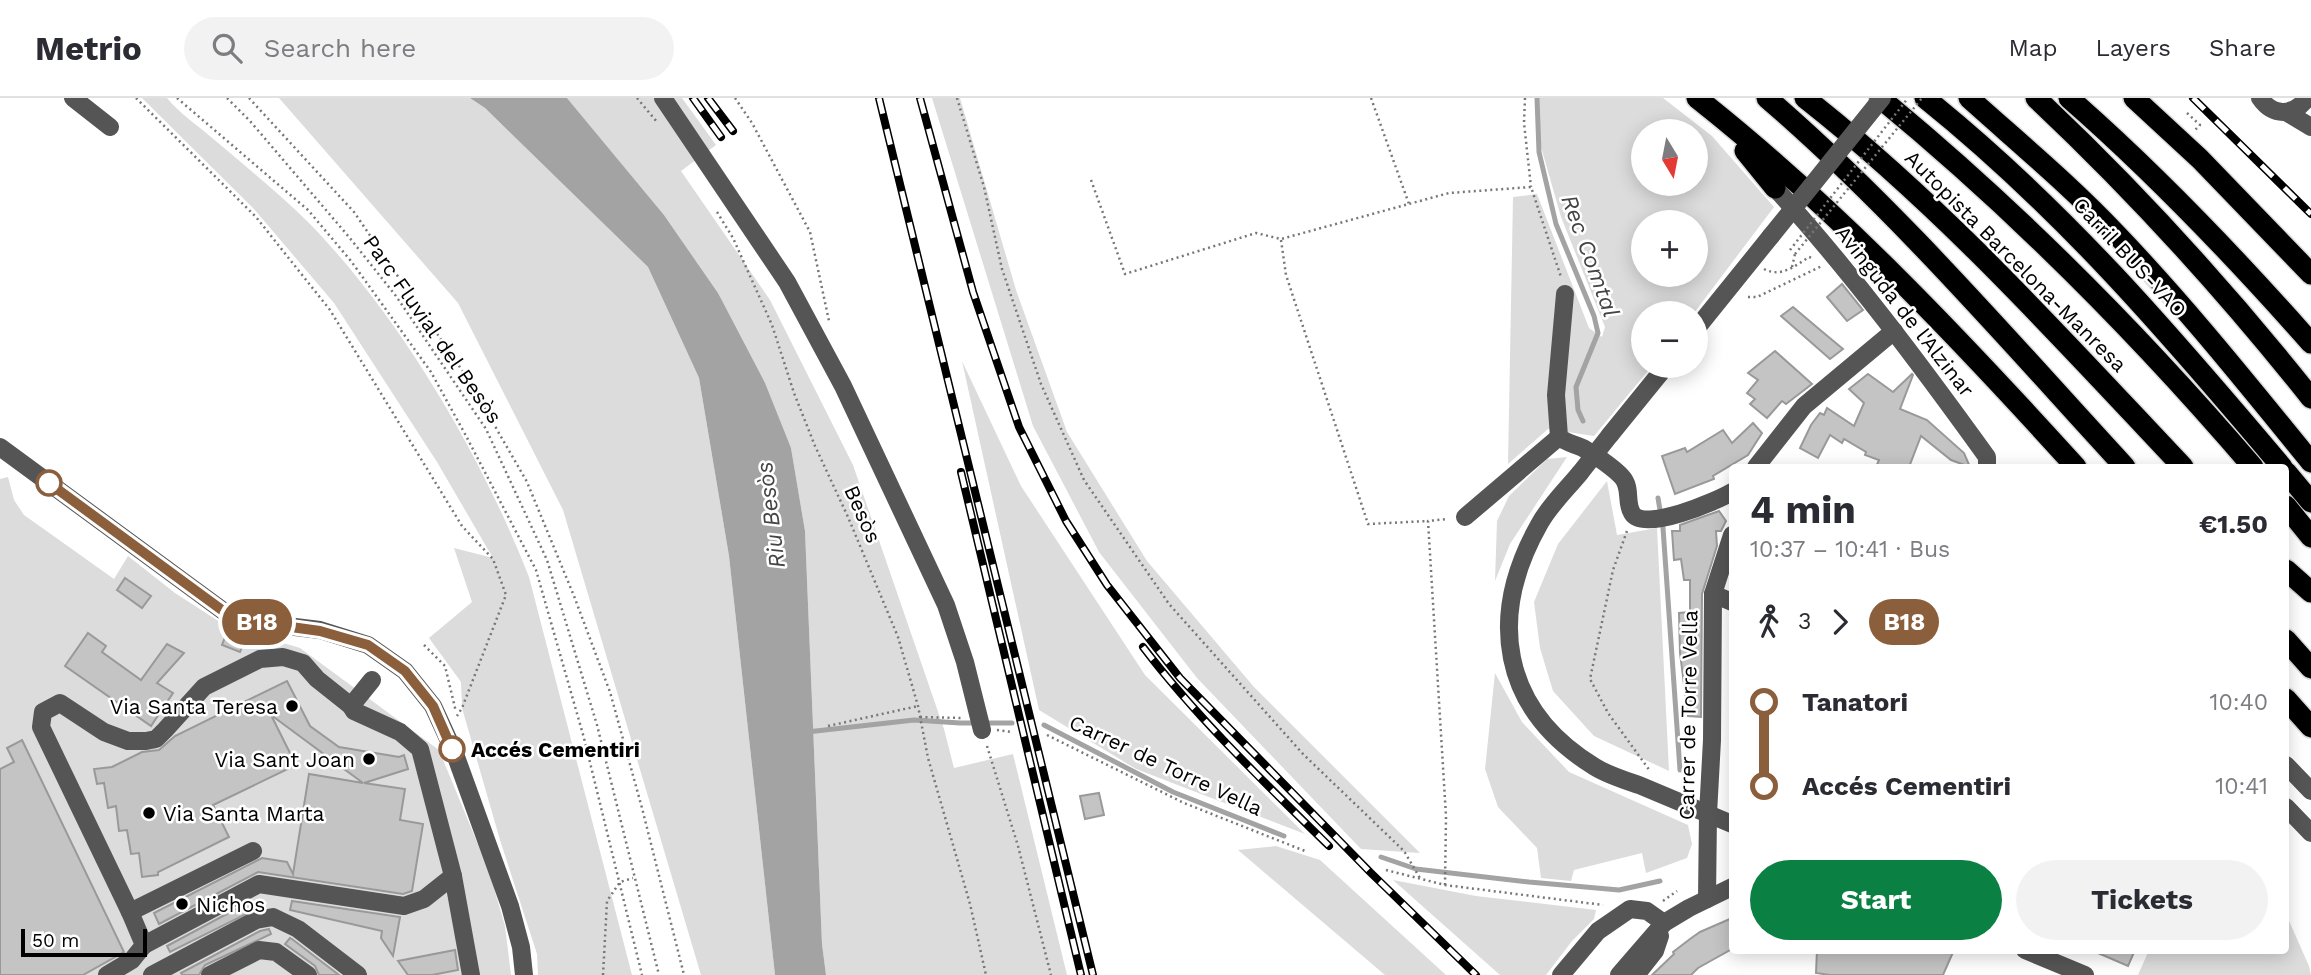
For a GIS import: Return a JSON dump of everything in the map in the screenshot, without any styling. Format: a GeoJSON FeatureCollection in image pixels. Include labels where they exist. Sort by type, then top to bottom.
{"type":"FeatureCollection","features":[{"type":"Feature","properties":{"kind":"highway"},"geometry":{"type":"LineString","coordinates":[[1767,98],[1877,201],[2122,464]]}},
{"type":"Feature","properties":{"kind":"highway","name":"Autopista Barcelona-Manresa"},"geometry":{"type":"LineString","coordinates":[[1805,98],[1877,157],[1929,205],[2026,301],[2180,464]]}},
{"type":"Feature","properties":{"kind":"highway"},"geometry":{"type":"LineString","coordinates":[[1881,98],[1936,144],[2138,337],[2250,464]]}},
{"type":"Feature","properties":{"kind":"highway","name":"Carril BUS-VAO"},"geometry":{"type":"LineString","coordinates":[[1923,98],[2045,203],[2102,260],[2195,363],[2279,464]]}},
{"type":"Feature","properties":{"kind":"highway"},"geometry":{"type":"LineString","coordinates":[[1969,98],[2063,181],[2118,236],[2193,320],[2311,462]]}},
{"type":"Feature","properties":{"kind":"highway"},"geometry":{"type":"LineString","coordinates":[[2036,98],[2148,207],[2226,295],[2311,398]]}},
{"type":"Feature","properties":{"kind":"highway"},"geometry":{"type":"LineString","coordinates":[[2069,98],[2117,141],[2209,232],[2311,343]]}},
{"type":"Feature","properties":{"kind":"highway"},"geometry":{"type":"LineString","coordinates":[[2134,98],[2200,159],[2311,274]]}},
{"type":"Feature","properties":{"kind":"highway"},"geometry":{"type":"LineString","coordinates":[[1703,103],[1775,188]]}},
{"type":"Feature","properties":{"kind":"highway"},"geometry":{"type":"LineString","coordinates":[[1703,103],[1852,234],[2004,388],[2073,464]]}},
{"type":"Feature","properties":{"kind":"highway"},"geometry":{"type":"LineString","coordinates":[[2289,476],[2311,502]]}},
{"type":"Feature","properties":{"kind":"highway"},"geometry":{"type":"LineString","coordinates":[[2289,510],[2311,537]]}},
{"type":"Feature","properties":{"kind":"highway"},"geometry":{"type":"LineString","coordinates":[[2289,573],[2311,592]]}},
{"type":"Feature","properties":{"kind":"highway"},"geometry":{"type":"LineString","coordinates":[[2289,643],[2311,668]]}},
{"type":"Feature","properties":{"kind":"highway"},"geometry":{"type":"LineString","coordinates":[[2289,702],[2311,727]]}},
{"type":"Feature","properties":{"kind":"street"},"geometry":{"type":"LineString","coordinates":[[73,98],[110,127]]}},
{"type":"Feature","properties":{"kind":"street"},"geometry":{"type":"LineString","coordinates":[[663,98],[787,282],[843,386],[946,605],[965,662],[982,730]]}},
{"type":"Feature","properties":{"kind":"street"},"geometry":{"type":"LineString","coordinates":[[1708,314],[1881,98]]}},
{"type":"Feature","properties":{"kind":"street"},"geometry":{"type":"LineString","coordinates":[[2260,98],[2274,110],[2286,112],[2311,127]]}},
{"type":"Feature","properties":{"kind":"street"},"geometry":{"type":"LineString","coordinates":[[2286,112],[2298,108],[2306,99]]}},
{"type":"Feature","properties":{"kind":"street"},"geometry":{"type":"LineString","coordinates":[[2306,99],[2311,119]]}},
{"type":"Feature","properties":{"kind":"street","name":"Avinguda de l'Alzinar"},"geometry":{"type":"LineString","coordinates":[[1775,188],[1824,242],[1894,331],[1987,457],[1987,464]]}},
{"type":"Feature","properties":{"kind":"street"},"geometry":{"type":"LineString","coordinates":[[1559,437],[1556,395],[1565,294]]}},
{"type":"Feature","properties":{"kind":"street"},"geometry":{"type":"LineString","coordinates":[[1758,464],[1804,406],[1894,331]]}},
{"type":"Feature","properties":{"kind":"street"},"geometry":{"type":"LineString","coordinates":[[1656,378],[1541,521],[1523,559],[1510,598],[1508,631],[1512,663],[1524,695],[1543,724],[1568,748],[1597,768],[1729,823]]}},
{"type":"Feature","properties":{"kind":"street"},"geometry":{"type":"LineString","coordinates":[[1559,437],[1584,449],[1622,476],[1628,488],[1633,515],[1641,520],[1698,508],[1729,498]]}},
{"type":"Feature","properties":{"kind":"street"},"geometry":{"type":"LineString","coordinates":[[1465,517],[1559,437]]}},
{"type":"Feature","properties":{"kind":"street"},"geometry":{"type":"LineString","coordinates":[[0,447],[226,613],[262,623],[320,631],[368,645],[405,671],[433,706],[455,754],[510,906],[521,947],[524,975]]}},
{"type":"Feature","properties":{"kind":"street","name":"Carrer de Torre Vella"},"geometry":{"type":"LineString","coordinates":[[1707,899],[1713,594],[1729,544]]}},
{"type":"Feature","properties":{"kind":"street"},"geometry":{"type":"LineString","coordinates":[[1713,594],[1729,601]]}},
{"type":"Feature","properties":{"kind":"street"},"geometry":{"type":"LineString","coordinates":[[144,945],[41,727],[43,712],[60,703],[104,732],[128,741],[156,739],[204,687],[260,659],[283,657],[303,663],[354,711],[400,732],[420,749],[453,876],[471,975]]}},
{"type":"Feature","properties":{"kind":"street"},"geometry":{"type":"LineString","coordinates":[[351,706],[373,680]]}},
{"type":"Feature","properties":{"kind":"street"},"geometry":{"type":"LineString","coordinates":[[2289,768],[2311,790]]}},
{"type":"Feature","properties":{"kind":"street"},"geometry":{"type":"LineString","coordinates":[[2289,810],[2311,833]]}},
{"type":"Feature","properties":{"kind":"street"},"geometry":{"type":"LineString","coordinates":[[130,912],[253,851]]}},
{"type":"Feature","properties":{"kind":"street"},"geometry":{"type":"LineString","coordinates":[[107,975],[132,960],[144,945],[259,884],[404,906],[424,900],[453,876]]}},
{"type":"Feature","properties":{"kind":"street"},"geometry":{"type":"LineString","coordinates":[[1619,975],[1664,923],[1729,888]]}},
{"type":"Feature","properties":{"kind":"street"},"geometry":{"type":"LineString","coordinates":[[1561,975],[1598,931],[1630,909],[1647,911],[1664,923]]}},
{"type":"Feature","properties":{"kind":"street"},"geometry":{"type":"LineString","coordinates":[[152,975],[256,920],[273,917],[298,929],[358,975]]}},
{"type":"Feature","properties":{"kind":"street"},"geometry":{"type":"LineString","coordinates":[[1636,975],[1655,951],[1664,923]]}},
{"type":"Feature","properties":{"kind":"street"},"geometry":{"type":"LineString","coordinates":[[210,975],[259,950],[276,952],[308,975]]}},
{"type":"Feature","properties":{"kind":"street"},"geometry":{"type":"LineString","coordinates":[[2035,954],[2085,975]]}},
{"type":"Feature","properties":{"kind":"path"},"geometry":{"type":"LineString","coordinates":[[136,98],[256,217],[322,300],[462,526],[493,559],[506,595],[457,716]]}},
{"type":"Feature","properties":{"kind":"path","name":"Parc Fluvial del Besòs"},"geometry":{"type":"LineString","coordinates":[[177,98],[308,210],[351,261],[431,372],[536,570],[584,738],[642,975]]}},
{"type":"Feature","properties":{"kind":"path","name":"Parc Fluvial del Besòs"},"geometry":{"type":"LineString","coordinates":[[227,98],[331,215],[396,296],[486,429],[547,560],[597,725],[659,975]]}},
{"type":"Feature","properties":{"kind":"path"},"geometry":{"type":"LineString","coordinates":[[249,98],[354,212],[468,379],[527,482],[575,596],[610,692],[684,975]]}},
{"type":"Feature","properties":{"kind":"path"},"geometry":{"type":"LineString","coordinates":[[638,98],[663,129]]}},
{"type":"Feature","properties":{"kind":"path"},"geometry":{"type":"LineString","coordinates":[[735,98],[752,123],[810,232],[830,322]]}},
{"type":"Feature","properties":{"kind":"path"},"geometry":{"type":"LineString","coordinates":[[957,98],[984,187],[1002,269],[1041,384],[1084,480],[1169,604],[1303,754],[1404,851],[1421,880]]}},
{"type":"Feature","properties":{"kind":"path"},"geometry":{"type":"LineString","coordinates":[[1371,98],[1409,204]]}},
{"type":"Feature","properties":{"kind":"path"},"geometry":{"type":"LineString","coordinates":[[1525,98],[1524,123],[1531,187],[1565,294]]}},
{"type":"Feature","properties":{"kind":"path"},"geometry":{"type":"LineString","coordinates":[[1790,250],[1908,98]]}},
{"type":"Feature","properties":{"kind":"path"},"geometry":{"type":"LineString","coordinates":[[1792,267],[1795,254],[1923,98]]}},
{"type":"Feature","properties":{"kind":"path"},"geometry":{"type":"LineString","coordinates":[[2187,113],[2199,124]]}},
{"type":"Feature","properties":{"kind":"path"},"geometry":{"type":"LineString","coordinates":[[1091,180],[1125,274],[1256,233],[1281,239],[1448,193],[1531,187]]}},
{"type":"Feature","properties":{"kind":"path","name":"Besòs"},"geometry":{"type":"LineString","coordinates":[[714,206],[733,238],[772,324],[794,393],[815,446],[898,637],[918,706],[928,758],[970,904],[986,975]]}},
{"type":"Feature","properties":{"kind":"path"},"geometry":{"type":"LineString","coordinates":[[1281,239],[1286,275],[1368,524],[1428,522],[1465,517]]}},
{"type":"Feature","properties":{"kind":"path"},"geometry":{"type":"LineString","coordinates":[[1761,268],[1770,272],[1784,272],[1809,257]]}},
{"type":"Feature","properties":{"kind":"path"},"geometry":{"type":"LineString","coordinates":[[1748,297],[1757,297],[1815,269]]}},
{"type":"Feature","properties":{"kind":"path"},"geometry":{"type":"LineString","coordinates":[[1633,515],[1613,570],[1590,679],[1608,713],[1652,774]]}},
{"type":"Feature","properties":{"kind":"path"},"geometry":{"type":"LineString","coordinates":[[1428,522],[1446,816],[1445,885]]}},
{"type":"Feature","properties":{"kind":"path"},"geometry":{"type":"LineString","coordinates":[[828,726],[918,706]]}},
{"type":"Feature","properties":{"kind":"path"},"geometry":{"type":"LineString","coordinates":[[920,717],[962,718]]}},
{"type":"Feature","properties":{"kind":"path"},"geometry":{"type":"LineString","coordinates":[[982,730],[1018,846],[1051,975]]}},
{"type":"Feature","properties":{"kind":"path","name":"Carrer de Torre Vella"},"geometry":{"type":"LineString","coordinates":[[1047,735],[1184,803],[1305,850]]}},
{"type":"Feature","properties":{"kind":"path"},"geometry":{"type":"LineString","coordinates":[[1386,870],[1445,885],[1630,909]]}},
{"type":"Feature","properties":{"kind":"path"},"geometry":{"type":"LineString","coordinates":[[603,975],[607,901],[620,882],[634,878]]}},
{"type":"Feature","properties":{"kind":"shaded area"},"geometry":{"type":"Polygon","coordinates":[[[142,98],[167,98],[182,114],[260,178],[307,221],[341,258],[405,342],[462,435],[510,531],[529,577],[632,975],[538,975],[537,954],[500,840],[462,708],[461,682],[429,638],[472,602],[454,548],[493,558],[437,462],[334,303],[254,209],[142,98]]]}},
{"type":"Feature","properties":{"kind":"shaded area"},"geometry":{"type":"Polygon","coordinates":[[[279,98],[470,98],[485,108],[648,267],[699,378],[729,556],[775,975],[701,975],[563,510],[458,303],[279,98]]]}},
{"type":"Feature","properties":{"kind":"shaded area"},"geometry":{"type":"Polygon","coordinates":[[[567,98],[682,98],[716,145],[681,171],[770,300],[853,465],[944,729],[954,768],[1013,754],[1067,975],[826,975],[822,944],[805,531],[791,448],[718,293],[664,215],[567,98]]]}},
{"type":"Feature","properties":{"kind":"shaded area"},"geometry":{"type":"Polygon","coordinates":[[[932,98],[960,98],[1016,290],[1067,432],[1147,561],[1254,687],[1420,853],[1361,849],[1197,678],[1099,552],[1033,426],[932,98]]]}},
{"type":"Feature","properties":{"kind":"shaded area"},"geometry":{"type":"Polygon","coordinates":[[[1537,98],[1663,98],[1690,119],[1631,119],[1631,196],[1708,196],[1708,133],[1774,207],[1703,301],[1631,301],[1631,378],[1642,378],[1594,436],[1548,429],[1508,464],[1513,197],[1537,194],[1589,328],[1602,337],[1605,327],[1561,217],[1541,147],[1537,98]]]}},
{"type":"Feature","properties":{"kind":"shaded area"},"geometry":{"type":"Polygon","coordinates":[[[962,361],[1021,486],[1145,675],[1305,834],[1136,769],[1039,710],[962,361]]]}},
{"type":"Feature","properties":{"kind":"shaded area"},"geometry":{"type":"Polygon","coordinates":[[[1567,457],[1510,544],[1495,581],[1497,521],[1509,496],[1547,459],[1567,457]]]}},
{"type":"Feature","properties":{"kind":"shaded area"},"geometry":{"type":"Polygon","coordinates":[[[8,477],[14,500],[24,515],[114,579],[128,556],[175,593],[226,626],[300,648],[439,750],[489,871],[505,926],[511,975],[0,975],[0,479],[8,477]]]}},
{"type":"Feature","properties":{"kind":"shaded area"},"geometry":{"type":"Polygon","coordinates":[[[1607,481],[1617,535],[1657,528],[1669,771],[1594,736],[1553,691],[1540,648],[1534,602],[1558,544],[1607,481]]]}},
{"type":"Feature","properties":{"kind":"shaded area"},"geometry":{"type":"Polygon","coordinates":[[[1495,673],[1522,722],[1569,772],[1688,825],[1692,844],[1687,858],[1646,873],[1642,853],[1574,870],[1571,881],[1541,878],[1537,848],[1498,807],[1485,769],[1495,673]]]}},
{"type":"Feature","properties":{"kind":"shaded area"},"geometry":{"type":"Polygon","coordinates":[[[1276,846],[1320,860],[1446,975],[1385,975],[1238,850],[1276,846]]]}},
{"type":"Feature","properties":{"kind":"shaded area"},"geometry":{"type":"Polygon","coordinates":[[[1393,880],[1476,896],[1596,910],[1594,919],[1572,941],[1546,975],[1500,975],[1393,880]]]}},
{"type":"Feature","properties":{"kind":"shaded area"},"geometry":{"type":"Polygon","coordinates":[[[2289,921],[2311,975],[2138,975],[2147,954],[2289,954],[2289,921]]]}},
{"type":"Feature","properties":{"kind":"water","name":"Riu Besòs"},"geometry":{"type":"Polygon","coordinates":[[[470,98],[567,98],[664,215],[718,293],[765,383],[791,448],[805,531],[822,944],[826,975],[775,975],[729,556],[699,378],[648,267],[485,108],[470,98]]]}},
{"type":"Feature","properties":{"kind":"building"},"geometry":{"type":"Polygon","coordinates":[[[1842,284],[1863,310],[1847,321],[1827,297],[1842,284]]]}},
{"type":"Feature","properties":{"kind":"building"},"geometry":{"type":"Polygon","coordinates":[[[1793,307],[1843,349],[1830,359],[1781,316],[1793,307]]]}},
{"type":"Feature","properties":{"kind":"building"},"geometry":{"type":"Polygon","coordinates":[[[1775,351],[1812,384],[1786,404],[1782,401],[1767,418],[1750,404],[1755,399],[1747,393],[1758,380],[1748,373],[1775,351]]]}},
{"type":"Feature","properties":{"kind":"building"},"geometry":{"type":"Polygon","coordinates":[[[1868,374],[1893,392],[1912,374],[1900,409],[1927,420],[1964,453],[1969,464],[1951,460],[1921,436],[1910,464],[1877,464],[1879,460],[1865,455],[1866,452],[1844,439],[1842,443],[1830,435],[1818,458],[1800,448],[1811,425],[1820,413],[1824,415],[1827,408],[1854,426],[1864,403],[1849,389],[1868,374]]]}},
{"type":"Feature","properties":{"kind":"building"},"geometry":{"type":"Polygon","coordinates":[[[1753,423],[1762,433],[1748,455],[1729,464],[1713,476],[1714,479],[1675,494],[1662,456],[1685,448],[1687,452],[1723,430],[1732,443],[1753,423]]]}},
{"type":"Feature","properties":{"kind":"building"},"geometry":{"type":"Polygon","coordinates":[[[1719,511],[1726,521],[1721,531],[1716,531],[1717,546],[1702,594],[1701,717],[1688,716],[1680,653],[1679,613],[1690,612],[1690,580],[1684,580],[1681,559],[1674,560],[1672,531],[1680,531],[1680,525],[1719,511]]]}},
{"type":"Feature","properties":{"kind":"building"},"geometry":{"type":"Polygon","coordinates":[[[125,578],[151,596],[142,608],[117,590],[125,578]]]}},
{"type":"Feature","properties":{"kind":"building"},"geometry":{"type":"Polygon","coordinates":[[[227,632],[245,639],[240,652],[222,645],[227,632]]]}},
{"type":"Feature","properties":{"kind":"building"},"geometry":{"type":"Polygon","coordinates":[[[88,633],[106,646],[102,652],[141,680],[167,644],[184,653],[157,683],[173,693],[151,726],[65,666],[88,633]]]}},
{"type":"Feature","properties":{"kind":"building"},"geometry":{"type":"Polygon","coordinates":[[[287,681],[310,726],[339,747],[399,757],[404,755],[408,769],[364,783],[405,789],[400,820],[423,824],[412,891],[403,894],[258,872],[159,924],[154,913],[262,858],[287,862],[293,874],[309,774],[363,783],[271,715],[296,765],[213,805],[229,837],[158,872],[158,875],[142,877],[139,853],[131,854],[127,830],[119,831],[116,806],[108,808],[104,783],[97,784],[94,769],[112,767],[142,752],[159,750],[175,736],[287,681]]]}},
{"type":"Feature","properties":{"kind":"building"},"geometry":{"type":"Polygon","coordinates":[[[22,740],[124,952],[83,975],[0,975],[0,769],[14,762],[7,748],[22,740]]]}},
{"type":"Feature","properties":{"kind":"building"},"geometry":{"type":"Polygon","coordinates":[[[1099,793],[1104,815],[1085,819],[1080,796],[1099,793]]]}},
{"type":"Feature","properties":{"kind":"building"},"geometry":{"type":"Polygon","coordinates":[[[292,901],[400,917],[393,956],[381,938],[382,931],[290,910],[292,901]]]}},
{"type":"Feature","properties":{"kind":"building"},"geometry":{"type":"Polygon","coordinates":[[[249,902],[258,908],[170,952],[167,946],[249,902]]]}},
{"type":"Feature","properties":{"kind":"building"},"geometry":{"type":"Polygon","coordinates":[[[1729,919],[1729,951],[1698,968],[1691,975],[1652,975],[1673,952],[1700,932],[1729,919]]]}},
{"type":"Feature","properties":{"kind":"building"},"geometry":{"type":"Polygon","coordinates":[[[269,929],[271,934],[205,965],[199,975],[182,975],[181,973],[260,931],[269,929]]]}},
{"type":"Feature","properties":{"kind":"building"},"geometry":{"type":"Polygon","coordinates":[[[290,938],[339,975],[319,975],[315,966],[285,944],[290,938]]]}},
{"type":"Feature","properties":{"kind":"building"},"geometry":{"type":"Polygon","coordinates":[[[455,950],[458,970],[432,975],[408,975],[398,961],[455,950]]]}},
{"type":"Feature","properties":{"kind":"building"},"geometry":{"type":"Polygon","coordinates":[[[1817,954],[1952,954],[1943,975],[1816,973],[1817,954]]]}},
{"type":"Feature","properties":{"kind":"building"},"geometry":{"type":"Polygon","coordinates":[[[2100,954],[2133,954],[2128,966],[2100,954]]]}},
{"type":"Feature","properties":{"kind":"waterway","name":"Rec Comtal"},"geometry":{"type":"LineString","coordinates":[[1537,98],[1539,152],[1556,224],[1594,316],[1598,333],[1576,387],[1578,410],[1583,421]]}},
{"type":"Feature","properties":{"kind":"waterway","name":"Rec Comtal"},"geometry":{"type":"LineString","coordinates":[[1658,498],[1663,528],[1680,770]]}},
{"type":"Feature","properties":{"kind":"waterway"},"geometry":{"type":"LineString","coordinates":[[807,732],[914,720],[1012,723]]}},
{"type":"Feature","properties":{"kind":"waterway"},"geometry":{"type":"LineString","coordinates":[[1044,725],[1173,792],[1284,836]]}},
{"type":"Feature","properties":{"kind":"waterway"},"geometry":{"type":"LineString","coordinates":[[1381,857],[1416,869],[1619,890],[1660,881]]}},
{"type":"Feature","properties":{"kind":"railway"},"geometry":{"type":"LineString","coordinates":[[693,98],[721,137]]}},
{"type":"Feature","properties":{"kind":"railway"},"geometry":{"type":"LineString","coordinates":[[708,98],[733,131]]}},
{"type":"Feature","properties":{"kind":"railway"},"geometry":{"type":"LineString","coordinates":[[879,98],[1093,975]]}},
{"type":"Feature","properties":{"kind":"railway"},"geometry":{"type":"LineString","coordinates":[[920,98],[973,292],[1019,427],[1066,521],[1107,585],[1180,678],[1370,872],[1476,975]]}},
{"type":"Feature","properties":{"kind":"railway"},"geometry":{"type":"LineString","coordinates":[[2193,98],[2311,214]]}},
{"type":"Feature","properties":{"kind":"railway"},"geometry":{"type":"LineString","coordinates":[[961,472],[1081,975]]}},
{"type":"Feature","properties":{"kind":"railway"},"geometry":{"type":"LineString","coordinates":[[1143,647],[1209,725],[1329,846]]}},
{"type":"Feature","properties":{"kind":"bus line","name":"B18"},"geometry":{"type":"LineString","coordinates":[[49,483],[226,613],[262,623],[320,631],[368,645],[405,671],[433,706],[452,749]]}},
{"type":"Feature","properties":{"kind":"place","name":"Via Santa Teresa"},"geometry":{"type":"Point","coordinates":[292,706]}},
{"type":"Feature","properties":{"kind":"place","name":"Accés Cementiri"},"geometry":{"type":"Point","coordinates":[452,749]}},
{"type":"Feature","properties":{"kind":"place","name":"Via Sant Joan"},"geometry":{"type":"Point","coordinates":[369,759]}},
{"type":"Feature","properties":{"kind":"place","name":"Via Santa Marta"},"geometry":{"type":"Point","coordinates":[149,813]}},
{"type":"Feature","properties":{"kind":"place","name":"Nichos"},"geometry":{"type":"Point","coordinates":[182,904]}}]}
